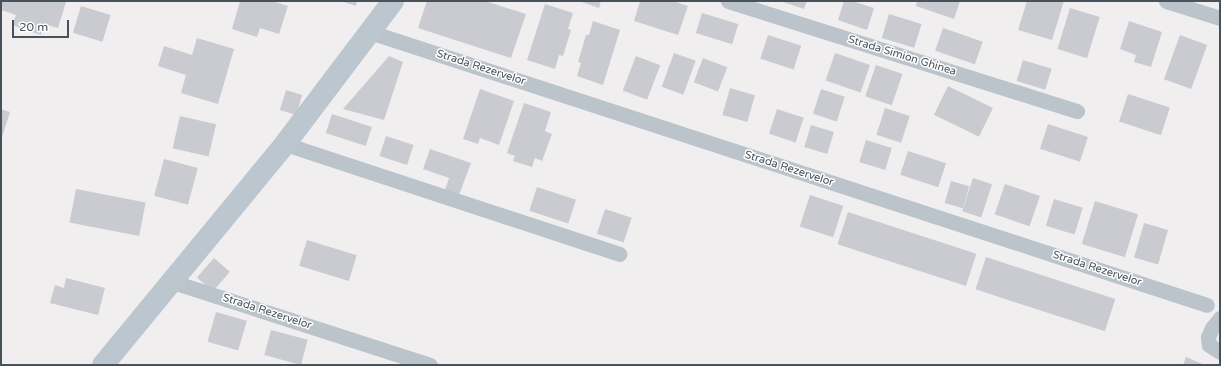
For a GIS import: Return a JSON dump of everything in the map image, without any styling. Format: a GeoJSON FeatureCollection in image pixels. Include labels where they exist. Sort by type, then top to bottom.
{"type":"FeatureCollection","features":[{"type":"Feature","properties":{"kind":"street"},"geometry":{"type":"LineString","coordinates":[[103,365],[173,282],[284,144],[393,1]]}},
{"type":"Feature","properties":{"kind":"street","name":"Strada Simion Ghinea"},"geometry":{"type":"LineString","coordinates":[[728,1],[1077,111]]}},
{"type":"Feature","properties":{"kind":"street"},"geometry":{"type":"LineString","coordinates":[[1166,1],[1220,18]]}},
{"type":"Feature","properties":{"kind":"street","name":"Strada Rezervelor"},"geometry":{"type":"LineString","coordinates":[[370,32],[1207,305]]}},
{"type":"Feature","properties":{"kind":"street"},"geometry":{"type":"LineString","coordinates":[[284,144],[619,254]]}},
{"type":"Feature","properties":{"kind":"street","name":"Strada Rezervelor"},"geometry":{"type":"LineString","coordinates":[[173,282],[430,365]]}},
{"type":"Feature","properties":{"kind":"street"},"geometry":{"type":"LineString","coordinates":[[1220,318],[1208,336],[1209,345],[1220,352]]}},
{"type":"Feature","properties":{"kind":"building"},"geometry":{"type":"Polygon","coordinates":[[[2,1],[66,2],[58,28],[44,24],[41,35],[12,25],[16,15],[1,10],[2,1]]]}},
{"type":"Feature","properties":{"kind":"building"},"geometry":{"type":"Polygon","coordinates":[[[240,1],[272,1],[288,6],[279,34],[260,28],[257,37],[232,29],[240,1]]]}},
{"type":"Feature","properties":{"kind":"building"},"geometry":{"type":"Polygon","coordinates":[[[341,1],[357,1],[356,6],[341,1]]]}},
{"type":"Feature","properties":{"kind":"building"},"geometry":{"type":"Polygon","coordinates":[[[427,1],[485,1],[526,14],[511,58],[418,28],[427,1]]]}},
{"type":"Feature","properties":{"kind":"building"},"geometry":{"type":"Polygon","coordinates":[[[579,1],[601,1],[599,8],[579,1]]]}},
{"type":"Feature","properties":{"kind":"building"},"geometry":{"type":"Polygon","coordinates":[[[640,1],[673,1],[688,6],[678,35],[634,21],[640,1]]]}},
{"type":"Feature","properties":{"kind":"building"},"geometry":{"type":"Polygon","coordinates":[[[780,1],[807,1],[804,9],[780,1]]]}},
{"type":"Feature","properties":{"kind":"building"},"geometry":{"type":"Polygon","coordinates":[[[844,1],[852,1],[874,8],[867,30],[838,20],[844,1]]]}},
{"type":"Feature","properties":{"kind":"building"},"geometry":{"type":"Polygon","coordinates":[[[917,1],[960,1],[954,19],[916,6],[917,1]]]}},
{"type":"Feature","properties":{"kind":"building"},"geometry":{"type":"Polygon","coordinates":[[[1027,1],[1064,1],[1052,40],[1018,30],[1027,1]]]}},
{"type":"Feature","properties":{"kind":"building"},"geometry":{"type":"Polygon","coordinates":[[[545,4],[573,13],[568,29],[571,30],[563,56],[559,55],[555,69],[527,60],[545,4]]]}},
{"type":"Feature","properties":{"kind":"building"},"geometry":{"type":"Polygon","coordinates":[[[81,6],[111,15],[102,42],[73,33],[81,6]]]}},
{"type":"Feature","properties":{"kind":"building"},"geometry":{"type":"Polygon","coordinates":[[[1070,8],[1100,17],[1087,58],[1057,49],[1070,8]]]}},
{"type":"Feature","properties":{"kind":"building"},"geometry":{"type":"Polygon","coordinates":[[[702,13],[738,24],[732,44],[696,33],[702,13]]]}},
{"type":"Feature","properties":{"kind":"building"},"geometry":{"type":"Polygon","coordinates":[[[889,14],[922,24],[914,48],[882,38],[889,14]]]}},
{"type":"Feature","properties":{"kind":"building"},"geometry":{"type":"Polygon","coordinates":[[[593,21],[620,30],[603,85],[577,76],[581,63],[578,62],[586,35],[589,35],[593,21]]]}},
{"type":"Feature","properties":{"kind":"building"},"geometry":{"type":"Polygon","coordinates":[[[1129,21],[1162,32],[1151,67],[1134,62],[1136,55],[1120,49],[1129,21]]]}},
{"type":"Feature","properties":{"kind":"building"},"geometry":{"type":"Polygon","coordinates":[[[943,28],[983,42],[975,64],[935,51],[943,28]]]}},
{"type":"Feature","properties":{"kind":"building"},"geometry":{"type":"Polygon","coordinates":[[[768,35],[801,46],[794,70],[760,59],[768,35]]]}},
{"type":"Feature","properties":{"kind":"building"},"geometry":{"type":"Polygon","coordinates":[[[1180,35],[1207,45],[1191,89],[1164,79],[1180,35]]]}},
{"type":"Feature","properties":{"kind":"building"},"geometry":{"type":"Polygon","coordinates":[[[197,38],[234,49],[218,104],[181,93],[186,75],[158,66],[164,46],[192,55],[197,38]]]}},
{"type":"Feature","properties":{"kind":"building"},"geometry":{"type":"Polygon","coordinates":[[[674,53],[696,61],[683,95],[662,87],[674,53]]]}},
{"type":"Feature","properties":{"kind":"building"},"geometry":{"type":"Polygon","coordinates":[[[835,53],[870,65],[861,92],[826,80],[835,53]]]}},
{"type":"Feature","properties":{"kind":"building"},"geometry":{"type":"Polygon","coordinates":[[[389,56],[403,62],[384,120],[343,109],[389,56]]]}},
{"type":"Feature","properties":{"kind":"building"},"geometry":{"type":"Polygon","coordinates":[[[636,56],[660,65],[647,100],[623,91],[636,56]]]}},
{"type":"Feature","properties":{"kind":"building"},"geometry":{"type":"Polygon","coordinates":[[[703,58],[727,67],[718,92],[694,82],[703,58]]]}},
{"type":"Feature","properties":{"kind":"building"},"geometry":{"type":"Polygon","coordinates":[[[1023,60],[1052,69],[1045,90],[1017,81],[1023,60]]]}},
{"type":"Feature","properties":{"kind":"building"},"geometry":{"type":"Polygon","coordinates":[[[876,65],[902,74],[892,105],[865,96],[876,65]]]}},
{"type":"Feature","properties":{"kind":"building"},"geometry":{"type":"Polygon","coordinates":[[[948,86],[993,108],[979,137],[934,115],[948,86]]]}},
{"type":"Feature","properties":{"kind":"building"},"geometry":{"type":"Polygon","coordinates":[[[730,88],[755,95],[747,122],[722,115],[730,88]]]}},
{"type":"Feature","properties":{"kind":"building"},"geometry":{"type":"Polygon","coordinates":[[[480,89],[514,101],[499,145],[480,138],[478,144],[463,139],[480,89]]]}},
{"type":"Feature","properties":{"kind":"building"},"geometry":{"type":"Polygon","coordinates":[[[821,89],[845,97],[837,121],[813,114],[821,89]]]}},
{"type":"Feature","properties":{"kind":"building"},"geometry":{"type":"Polygon","coordinates":[[[286,90],[302,95],[296,115],[280,110],[286,90]]]}},
{"type":"Feature","properties":{"kind":"building"},"geometry":{"type":"Polygon","coordinates":[[[1128,94],[1170,108],[1161,135],[1119,122],[1128,94]]]}},
{"type":"Feature","properties":{"kind":"building"},"geometry":{"type":"Polygon","coordinates":[[[524,103],[551,112],[545,131],[552,134],[542,161],[535,158],[532,167],[513,161],[515,156],[507,153],[524,103]]]}},
{"type":"Feature","properties":{"kind":"building"},"geometry":{"type":"Polygon","coordinates":[[[885,108],[910,116],[901,143],[876,135],[885,108]]]}},
{"type":"Feature","properties":{"kind":"building"},"geometry":{"type":"Polygon","coordinates":[[[1,109],[10,112],[2,137],[1,137],[1,109]]]}},
{"type":"Feature","properties":{"kind":"building"},"geometry":{"type":"Polygon","coordinates":[[[777,109],[804,118],[796,142],[769,134],[777,109]]]}},
{"type":"Feature","properties":{"kind":"building"},"geometry":{"type":"Polygon","coordinates":[[[332,114],[372,127],[366,146],[326,133],[332,114]]]}},
{"type":"Feature","properties":{"kind":"building"},"geometry":{"type":"Polygon","coordinates":[[[180,116],[216,124],[209,156],[173,148],[180,116]]]}},
{"type":"Feature","properties":{"kind":"building"},"geometry":{"type":"Polygon","coordinates":[[[1048,124],[1088,137],[1080,162],[1040,149],[1048,124]]]}},
{"type":"Feature","properties":{"kind":"building"},"geometry":{"type":"Polygon","coordinates":[[[811,125],[834,132],[827,154],[804,147],[811,125]]]}},
{"type":"Feature","properties":{"kind":"building"},"geometry":{"type":"Polygon","coordinates":[[[386,136],[414,145],[407,165],[380,156],[386,136]]]}},
{"type":"Feature","properties":{"kind":"building"},"geometry":{"type":"Polygon","coordinates":[[[866,140],[892,148],[885,170],[859,162],[866,140]]]}},
{"type":"Feature","properties":{"kind":"building"},"geometry":{"type":"Polygon","coordinates":[[[430,149],[471,163],[459,195],[445,190],[449,178],[423,169],[430,149]]]}},
{"type":"Feature","properties":{"kind":"building"},"geometry":{"type":"Polygon","coordinates":[[[908,151],[946,163],[938,187],[900,175],[908,151]]]}},
{"type":"Feature","properties":{"kind":"building"},"geometry":{"type":"Polygon","coordinates":[[[164,159],[198,168],[188,205],[154,196],[164,159]]]}},
{"type":"Feature","properties":{"kind":"building"},"geometry":{"type":"Polygon","coordinates":[[[973,178],[992,184],[981,217],[962,211],[973,178]]]}},
{"type":"Feature","properties":{"kind":"building"},"geometry":{"type":"Polygon","coordinates":[[[951,181],[969,186],[963,208],[945,203],[951,181]]]}},
{"type":"Feature","properties":{"kind":"building"},"geometry":{"type":"Polygon","coordinates":[[[1005,184],[1040,196],[1030,226],[995,214],[1005,184]]]}},
{"type":"Feature","properties":{"kind":"building"},"geometry":{"type":"Polygon","coordinates":[[[537,187],[576,200],[568,223],[529,211],[537,187]]]}},
{"type":"Feature","properties":{"kind":"building"},"geometry":{"type":"Polygon","coordinates":[[[76,189],[146,203],[139,236],[70,222],[76,189]]]}},
{"type":"Feature","properties":{"kind":"building"},"geometry":{"type":"Polygon","coordinates":[[[810,195],[843,206],[833,237],[800,226],[810,195]]]}},
{"type":"Feature","properties":{"kind":"building"},"geometry":{"type":"Polygon","coordinates":[[[1054,199],[1083,208],[1075,235],[1046,226],[1054,199]]]}},
{"type":"Feature","properties":{"kind":"building"},"geometry":{"type":"Polygon","coordinates":[[[1095,201],[1138,214],[1125,257],[1082,244],[1095,201]]]}},
{"type":"Feature","properties":{"kind":"building"},"geometry":{"type":"Polygon","coordinates":[[[605,209],[632,218],[624,242],[597,234],[605,209]]]}},
{"type":"Feature","properties":{"kind":"building"},"geometry":{"type":"Polygon","coordinates":[[[848,212],[976,254],[966,286],[837,244],[848,212]]]}},
{"type":"Feature","properties":{"kind":"building"},"geometry":{"type":"Polygon","coordinates":[[[1144,223],[1168,230],[1158,264],[1134,258],[1144,223]]]}},
{"type":"Feature","properties":{"kind":"building"},"geometry":{"type":"Polygon","coordinates":[[[307,240],[357,255],[349,281],[299,266],[307,240]]]}},
{"type":"Feature","properties":{"kind":"building"},"geometry":{"type":"Polygon","coordinates":[[[986,257],[1115,299],[1105,331],[975,289],[986,257]]]}},
{"type":"Feature","properties":{"kind":"building"},"geometry":{"type":"Polygon","coordinates":[[[214,258],[230,272],[213,291],[197,278],[214,258]]]}},
{"type":"Feature","properties":{"kind":"building"},"geometry":{"type":"Polygon","coordinates":[[[66,278],[105,288],[98,315],[50,303],[55,285],[64,288],[66,278]]]}},
{"type":"Feature","properties":{"kind":"building"},"geometry":{"type":"Polygon","coordinates":[[[216,312],[247,321],[238,351],[207,342],[216,312]]]}},
{"type":"Feature","properties":{"kind":"building"},"geometry":{"type":"Polygon","coordinates":[[[271,330],[308,340],[301,365],[264,355],[271,330]]]}},
{"type":"Feature","properties":{"kind":"building"},"geometry":{"type":"Polygon","coordinates":[[[1186,357],[1205,365],[1183,365],[1186,357]]]}}]}
